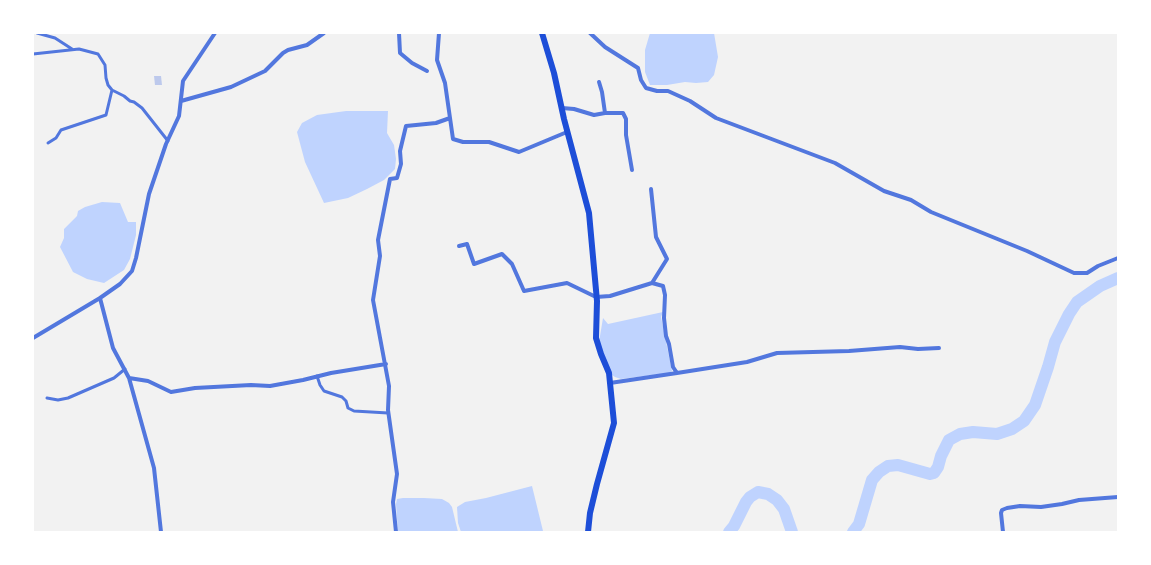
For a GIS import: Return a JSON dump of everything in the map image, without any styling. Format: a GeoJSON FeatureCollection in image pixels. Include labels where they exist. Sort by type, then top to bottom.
{"type":"FeatureCollection","features":[{"type":"Feature","properties":{"kind":"main road"},"geometry":{"type":"LineString","coordinates":[[542,33],[589,213],[597,297],[596,338],[609,373],[614,423],[590,513],[588,532]]}},
{"type":"Feature","properties":{"kind":"street"},"geometry":{"type":"LineString","coordinates":[[37,33],[55,38],[72,49]]}},
{"type":"Feature","properties":{"kind":"street"},"geometry":{"type":"LineString","coordinates":[[33,338],[100,298],[120,284],[132,271],[149,194],[179,116],[183,81],[215,33]]}},
{"type":"Feature","properties":{"kind":"street"},"geometry":{"type":"LineString","coordinates":[[181,101],[231,87],[265,71],[283,53],[307,45],[324,33]]}},
{"type":"Feature","properties":{"kind":"street"},"geometry":{"type":"LineString","coordinates":[[399,33],[400,53],[427,72]]}},
{"type":"Feature","properties":{"kind":"street"},"geometry":{"type":"LineString","coordinates":[[440,33],[437,60],[445,83],[453,139],[463,142],[489,142],[519,152],[567,132]]}},
{"type":"Feature","properties":{"kind":"street"},"geometry":{"type":"LineString","coordinates":[[590,33],[605,47],[638,68],[646,88],[668,91],[690,101],[716,118],[835,163],[884,191],[911,200],[939,216],[1027,251],[1074,273],[1087,273],[1118,258]]}},
{"type":"Feature","properties":{"kind":"street"},"geometry":{"type":"LineString","coordinates":[[33,54],[72,49],[98,54],[105,65],[106,78],[112,90],[142,108],[168,141]]}},
{"type":"Feature","properties":{"kind":"street"},"geometry":{"type":"LineString","coordinates":[[599,82],[605,113]]}},
{"type":"Feature","properties":{"kind":"street"},"geometry":{"type":"LineString","coordinates":[[48,143],[56,138],[61,130],[106,115],[112,90]]}},
{"type":"Feature","properties":{"kind":"street"},"geometry":{"type":"LineString","coordinates":[[561,108],[594,115],[623,113],[626,119],[628,153],[632,170]]}},
{"type":"Feature","properties":{"kind":"street"},"geometry":{"type":"LineString","coordinates":[[396,532],[393,502],[397,474],[388,413],[389,386],[372,300],[379,263],[378,240],[390,179],[397,178],[406,126],[436,123],[450,118]]}},
{"type":"Feature","properties":{"kind":"street"},"geometry":{"type":"LineString","coordinates":[[651,189],[656,237],[667,259],[652,283]]}},
{"type":"Feature","properties":{"kind":"street"},"geometry":{"type":"LineString","coordinates":[[459,246],[467,244],[474,264],[502,255],[512,264],[524,291],[567,283],[597,297],[610,296],[652,283],[663,286],[666,336],[673,367],[677,374]]}},
{"type":"Feature","properties":{"kind":"street"},"geometry":{"type":"LineString","coordinates":[[100,298],[113,348],[129,378],[154,468],[161,532]]}},
{"type":"Feature","properties":{"kind":"street"},"geometry":{"type":"LineString","coordinates":[[610,383],[747,362],[777,353],[900,347],[939,348]]}},
{"type":"Feature","properties":{"kind":"street"},"geometry":{"type":"LineString","coordinates":[[129,378],[148,381],[171,392],[195,388],[270,386],[386,364]]}},
{"type":"Feature","properties":{"kind":"street"},"geometry":{"type":"LineString","coordinates":[[47,398],[58,400],[68,398],[114,378],[125,369]]}},
{"type":"Feature","properties":{"kind":"street"},"geometry":{"type":"LineString","coordinates":[[317,376],[324,391],[342,397],[348,408],[354,411],[388,413]]}},
{"type":"Feature","properties":{"kind":"street"},"geometry":{"type":"LineString","coordinates":[[1004,532],[1001,513],[1007,508],[1041,507],[1079,500],[1118,497]]}},
{"type":"Feature","properties":{"kind":"water"},"geometry":{"type":"Polygon","coordinates":[[[650,33],[714,33],[718,57],[714,75],[708,82],[650,85],[645,72],[645,50],[650,33]]]}},
{"type":"Feature","properties":{"kind":"water"},"geometry":{"type":"Polygon","coordinates":[[[346,111],[388,111],[387,133],[394,145],[395,169],[384,180],[367,189],[348,198],[324,203],[305,162],[297,132],[302,123],[317,115],[346,111]]]}},
{"type":"Feature","properties":{"kind":"water"},"geometry":{"type":"Polygon","coordinates":[[[102,202],[120,203],[128,222],[136,222],[136,235],[130,259],[124,270],[104,283],[87,279],[73,272],[60,247],[64,238],[64,229],[77,216],[78,211],[102,202]]]}},
{"type":"Feature","properties":{"kind":"water"},"geometry":{"type":"Polygon","coordinates":[[[663,312],[661,317],[672,371],[621,379],[612,375],[599,342],[603,318],[608,324],[663,312]]]}},
{"type":"Feature","properties":{"kind":"water"},"geometry":{"type":"Polygon","coordinates":[[[532,486],[543,531],[461,532],[457,507],[465,502],[532,486]]]}},
{"type":"Feature","properties":{"kind":"water"},"geometry":{"type":"Polygon","coordinates":[[[397,499],[442,499],[449,503],[458,532],[398,532],[396,504],[397,499]]]}},
{"type":"Feature","properties":{"kind":"building"},"geometry":{"type":"Polygon","coordinates":[[[154,76],[161,76],[162,85],[155,85],[154,76]]]}},
{"type":"Feature","properties":{"kind":"waterway"},"geometry":{"type":"LineString","coordinates":[[853,532],[859,524],[872,480],[888,466],[898,465],[930,474],[934,473],[949,440],[960,434],[973,432],[997,434],[1012,429],[1024,421],[1035,405],[1055,342],[1069,314],[1077,302],[1100,286],[1118,278]]}},
{"type":"Feature","properties":{"kind":"waterway"},"geometry":{"type":"LineString","coordinates":[[729,532],[746,502],[758,492],[768,494],[777,500],[784,509],[792,532]]}}]}
